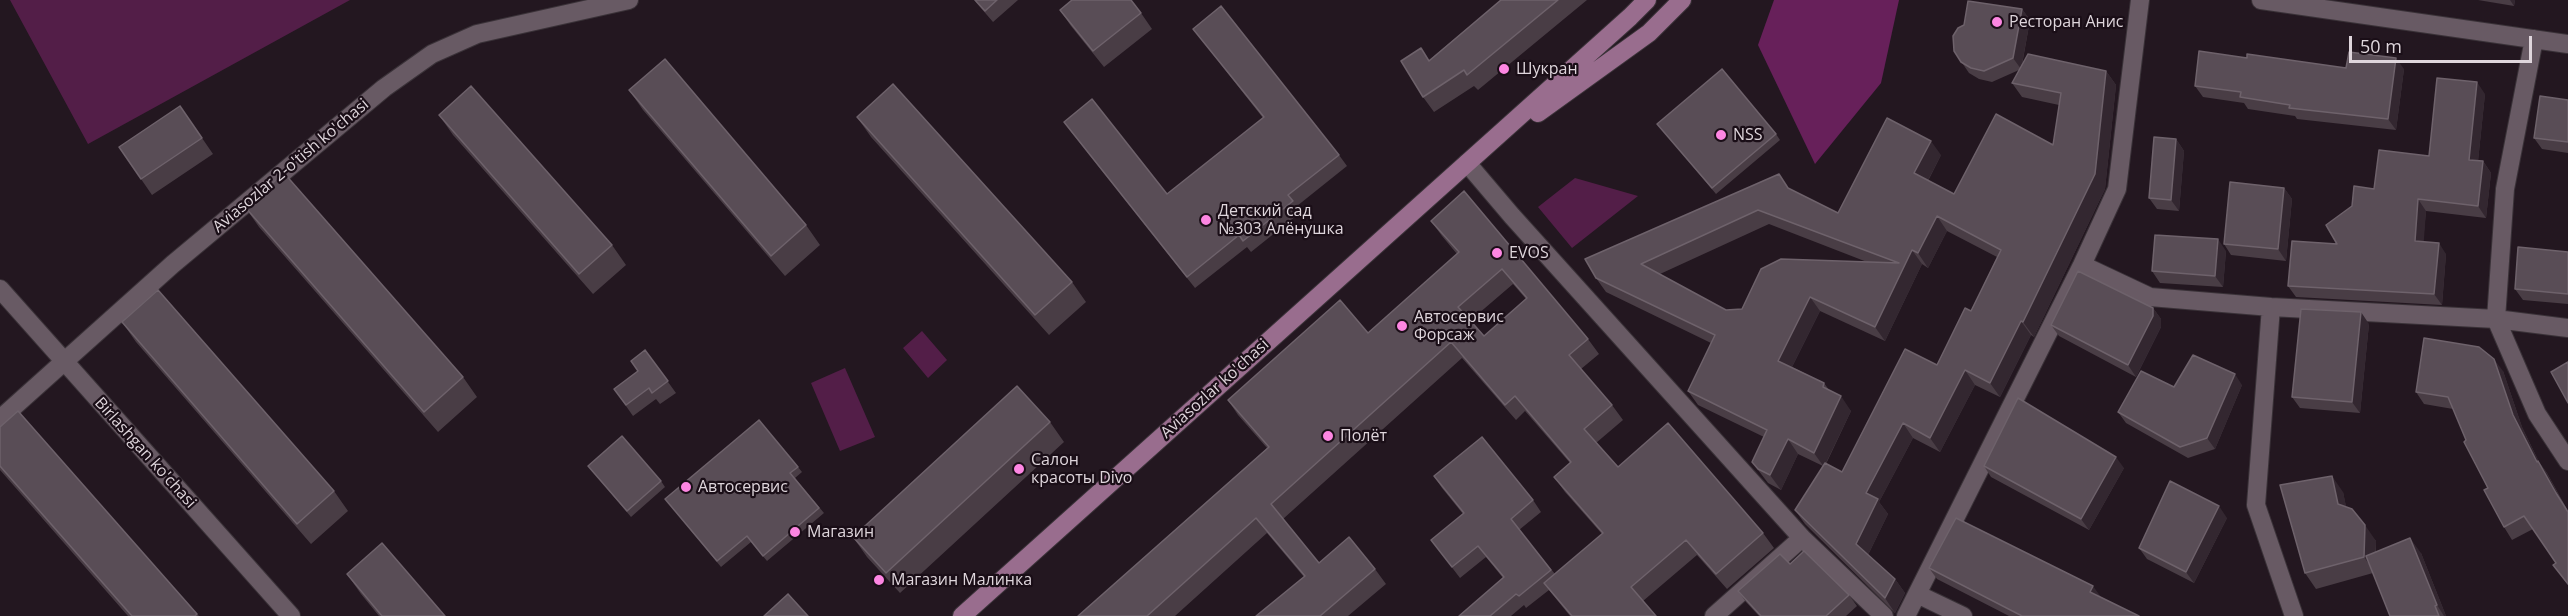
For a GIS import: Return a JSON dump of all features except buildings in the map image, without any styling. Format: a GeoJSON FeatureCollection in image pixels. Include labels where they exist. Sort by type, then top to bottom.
{"type":"FeatureCollection","features":[{"type":"Feature","properties":{"kind":"main road","name":"Aviasozlar ko'chasi"},"geometry":{"type":"LineString","coordinates":[[962,616],[1647,0]]}},
{"type":"Feature","properties":{"kind":"main road","name":"Aviasozlar ko'chasi"},"geometry":{"type":"LineString","coordinates":[[1467,163],[1649,33],[1682,0]]}},
{"type":"Feature","properties":{"kind":"street","name":"Aviasozlar 2-o'tish ko'chasi"},"geometry":{"type":"LineString","coordinates":[[0,419],[63,360],[300,157],[384,88],[432,54],[477,34],[629,0]]}},
{"type":"Feature","properties":{"kind":"street"},"geometry":{"type":"LineString","coordinates":[[1906,616],[2082,265],[2117,189],[2140,0]]}},
{"type":"Feature","properties":{"kind":"street"},"geometry":{"type":"LineString","coordinates":[[2261,0],[2355,7],[2568,44]]}},
{"type":"Feature","properties":{"kind":"street"},"geometry":{"type":"LineString","coordinates":[[2534,39],[2505,189],[2496,319],[2537,414],[2568,461]]}},
{"type":"Feature","properties":{"kind":"street"},"geometry":{"type":"LineString","coordinates":[[1467,163],[1802,538],[1884,616]]}},
{"type":"Feature","properties":{"kind":"street"},"geometry":{"type":"LineString","coordinates":[[2082,265],[2151,297],[2271,307],[2496,319],[2568,328]]}},
{"type":"Feature","properties":{"kind":"street","name":"Birlashgan ko'chasi"},"geometry":{"type":"LineString","coordinates":[[0,289],[291,616]]}},
{"type":"Feature","properties":{"kind":"street"},"geometry":{"type":"LineString","coordinates":[[2271,307],[2256,505],[2294,616]]}},
{"type":"Feature","properties":{"kind":"street"},"geometry":{"type":"LineString","coordinates":[[1714,616],[1802,538]]}},
{"type":"Feature","properties":{"kind":"street"},"geometry":{"type":"LineString","coordinates":[[1917,594],[1963,616]]}},
{"type":"Feature","properties":{"kind":"shaded area"},"geometry":{"type":"Polygon","coordinates":[[[10,0],[350,0],[88,144],[10,0]]]}},
{"type":"Feature","properties":{"kind":"shaded area"},"geometry":{"type":"Polygon","coordinates":[[[1774,0],[1899,0],[1881,83],[1815,164],[1758,45],[1774,0]]]}},
{"type":"Feature","properties":{"kind":"shaded area"},"geometry":{"type":"Polygon","coordinates":[[[1575,178],[1638,196],[1572,248],[1538,207],[1575,178]]]}},
{"type":"Feature","properties":{"kind":"shaded area"},"geometry":{"type":"Polygon","coordinates":[[[922,331],[947,360],[928,378],[903,348],[922,331]]]}},
{"type":"Feature","properties":{"kind":"shaded area"},"geometry":{"type":"Polygon","coordinates":[[[845,368],[875,437],[840,451],[811,383],[845,368]]]}},
{"type":"Feature","properties":{"kind":"place","name":"Ресторан Анис"},"geometry":{"type":"Point","coordinates":[1997,22]}},
{"type":"Feature","properties":{"kind":"place","name":"Шукран"},"geometry":{"type":"Point","coordinates":[1504,69]}},
{"type":"Feature","properties":{"kind":"place","name":"NSS"},"geometry":{"type":"Point","coordinates":[1721,135]}},
{"type":"Feature","properties":{"kind":"place","name":"Детский сад №303 Алёнушка"},"geometry":{"type":"Point","coordinates":[1206,220]}},
{"type":"Feature","properties":{"kind":"place","name":"EVOS"},"geometry":{"type":"Point","coordinates":[1497,253]}},
{"type":"Feature","properties":{"kind":"place","name":"Автосервис Форсаж"},"geometry":{"type":"Point","coordinates":[1402,326]}},
{"type":"Feature","properties":{"kind":"place","name":"Полёт"},"geometry":{"type":"Point","coordinates":[1328,436]}},
{"type":"Feature","properties":{"kind":"place","name":"Салон красоты Divo"},"geometry":{"type":"Point","coordinates":[1019,469]}},
{"type":"Feature","properties":{"kind":"place","name":"Автосервис"},"geometry":{"type":"Point","coordinates":[686,487]}},
{"type":"Feature","properties":{"kind":"place","name":"Магазин"},"geometry":{"type":"Point","coordinates":[795,532]}},
{"type":"Feature","properties":{"kind":"place","name":"Магазин Малинка"},"geometry":{"type":"Point","coordinates":[879,580]}}]}
